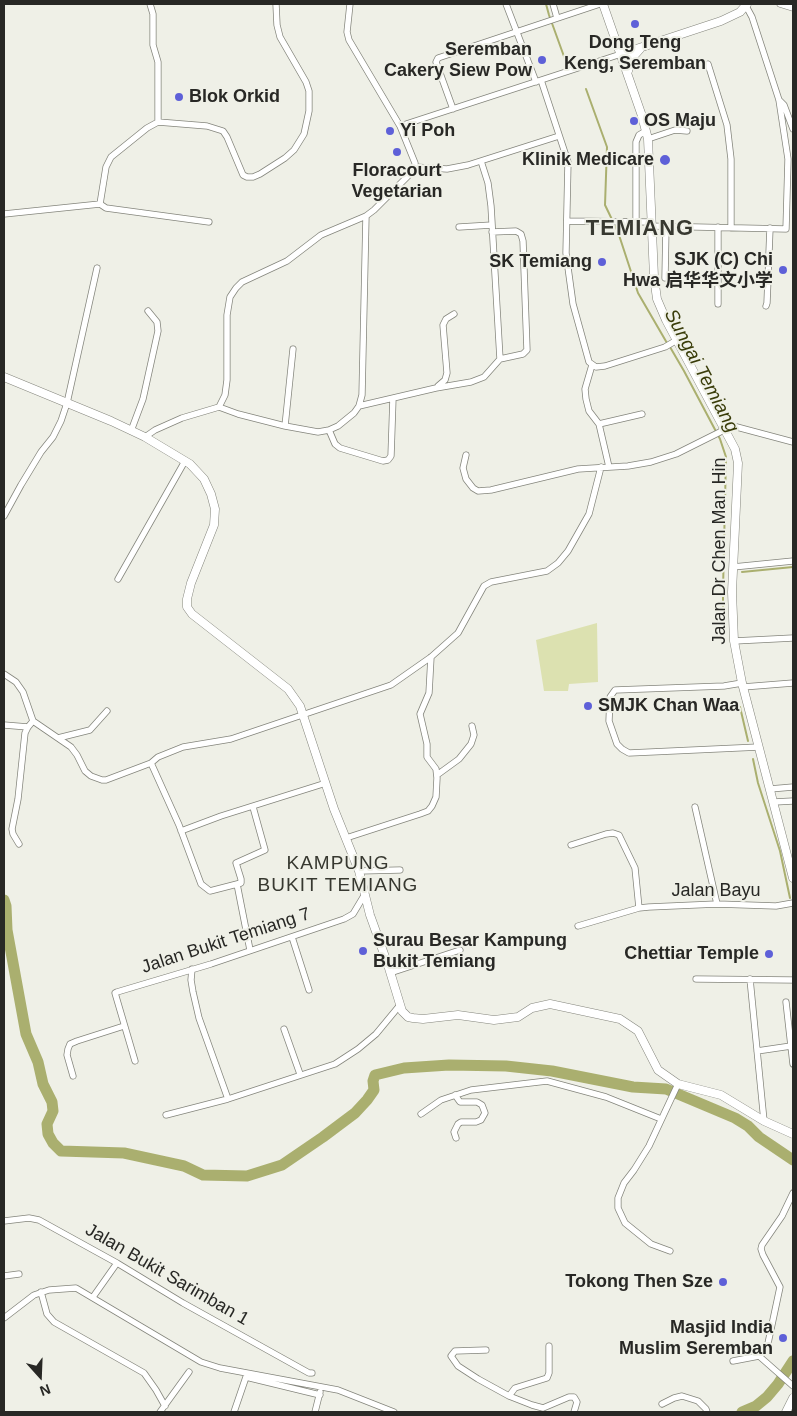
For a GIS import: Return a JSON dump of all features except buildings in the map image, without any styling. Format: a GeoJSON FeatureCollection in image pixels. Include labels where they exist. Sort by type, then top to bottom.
{"type":"FeatureCollection","features":[{"type":"Feature","properties":{"kind":"street"},"geometry":{"type":"LineString","coordinates":[[150,4],[153,14],[153,45],[158,62],[158,122]]}},
{"type":"Feature","properties":{"kind":"street"},"geometry":{"type":"LineString","coordinates":[[100,204],[106,167],[111,157],[147,128],[158,122],[207,126],[223,131],[243,175],[247,177],[260,174],[294,150],[300,142],[306,126],[309,111],[309,90],[302,73],[280,36],[276,20],[276,4]]}},
{"type":"Feature","properties":{"kind":"street"},"geometry":{"type":"LineString","coordinates":[[219,407],[225,395],[227,380],[227,315],[230,297],[236,288],[242,282],[287,261],[321,234],[366,216],[412,172],[414,167],[400,126],[349,40],[347,32],[350,4]]}},
{"type":"Feature","properties":{"kind":"street"},"geometry":{"type":"LineString","coordinates":[[506,4],[538,81],[568,162],[566,253],[573,304],[589,362],[596,367],[605,366],[675,342]]}},
{"type":"Feature","properties":{"kind":"street"},"geometry":{"type":"LineString","coordinates":[[553,4],[556,18]]}},
{"type":"Feature","properties":{"kind":"street"},"geometry":{"type":"LineString","coordinates":[[453,108],[436,62],[438,58],[601,4]]}},
{"type":"Feature","properties":{"kind":"street","name":"Jalan Dr Chen Man Hin"},"geometry":{"type":"LineString","coordinates":[[601,4],[628,73],[648,139],[654,284],[660,309],[675,342],[722,430],[735,449],[738,464],[732,592],[734,641],[742,685],[793,878]]}},
{"type":"Feature","properties":{"kind":"street"},"geometry":{"type":"LineString","coordinates":[[780,4],[793,8]]}},
{"type":"Feature","properties":{"kind":"street"},"geometry":{"type":"LineString","coordinates":[[400,126],[721,21],[740,12],[746,5],[752,17],[779,100],[788,159],[786,229],[666,226],[636,222],[567,221]]}},
{"type":"Feature","properties":{"kind":"street"},"geometry":{"type":"LineString","coordinates":[[615,37],[625,46],[641,48]]}},
{"type":"Feature","properties":{"kind":"street"},"geometry":{"type":"LineString","coordinates":[[628,73],[631,59],[641,48]]}},
{"type":"Feature","properties":{"kind":"street"},"geometry":{"type":"LineString","coordinates":[[708,64],[723,111],[728,134],[731,159],[731,228]]}},
{"type":"Feature","properties":{"kind":"street"},"geometry":{"type":"LineString","coordinates":[[779,100],[784,105],[793,129]]}},
{"type":"Feature","properties":{"kind":"street"},"geometry":{"type":"LineString","coordinates":[[648,139],[675,130],[687,131]]}},
{"type":"Feature","properties":{"kind":"street"},"geometry":{"type":"LineString","coordinates":[[636,222],[636,142],[640,135],[646,131]]}},
{"type":"Feature","properties":{"kind":"street"},"geometry":{"type":"LineString","coordinates":[[414,167],[452,168],[481,161],[559,136]]}},
{"type":"Feature","properties":{"kind":"street"},"geometry":{"type":"LineString","coordinates":[[481,161],[488,183],[500,359]]}},
{"type":"Feature","properties":{"kind":"street"},"geometry":{"type":"LineString","coordinates":[[4,214],[100,204],[106,208],[209,222]]}},
{"type":"Feature","properties":{"kind":"street"},"geometry":{"type":"LineString","coordinates":[[145,437],[155,430],[182,418],[219,407],[285,426],[318,432],[329,430],[354,414],[359,406],[362,395],[366,216]]}},
{"type":"Feature","properties":{"kind":"street"},"geometry":{"type":"LineString","coordinates":[[459,227],[492,225]]}},
{"type":"Feature","properties":{"kind":"street"},"geometry":{"type":"LineString","coordinates":[[664,278],[666,226]]}},
{"type":"Feature","properties":{"kind":"street"},"geometry":{"type":"LineString","coordinates":[[718,228],[718,304]]}},
{"type":"Feature","properties":{"kind":"street"},"geometry":{"type":"LineString","coordinates":[[766,306],[770,228]]}},
{"type":"Feature","properties":{"kind":"street"},"geometry":{"type":"LineString","coordinates":[[359,406],[471,382],[484,377],[500,359],[523,354],[528,350],[522,234],[516,231],[492,232]]}},
{"type":"Feature","properties":{"kind":"street"},"geometry":{"type":"LineString","coordinates":[[4,516],[61,421],[67,403],[97,268]]}},
{"type":"Feature","properties":{"kind":"street"},"geometry":{"type":"LineString","coordinates":[[131,430],[143,399],[158,331],[157,322],[148,311]]}},
{"type":"Feature","properties":{"kind":"street"},"geometry":{"type":"LineString","coordinates":[[436,388],[445,380],[447,373],[443,325],[446,319],[454,314]]}},
{"type":"Feature","properties":{"kind":"street"},"geometry":{"type":"LineString","coordinates":[[285,426],[293,350]]}},
{"type":"Feature","properties":{"kind":"street"},"geometry":{"type":"LineString","coordinates":[[592,365],[585,389],[586,399],[589,411],[599,424],[610,466]]}},
{"type":"Feature","properties":{"kind":"street"},"geometry":{"type":"LineString","coordinates":[[4,377],[145,437],[195,468],[204,479],[215,509],[214,525],[191,583],[187,607],[192,614],[288,689],[295,697],[303,714],[326,783],[359,871],[368,911],[402,1011],[408,1017],[423,1019],[458,1015],[509,1020],[518,1018],[532,1008],[550,1004],[620,1019],[638,1031],[658,1070],[678,1084],[721,1095],[764,1121],[793,1134]]}},
{"type":"Feature","properties":{"kind":"street"},"geometry":{"type":"LineString","coordinates":[[329,430],[335,444],[340,448],[382,461],[388,460],[391,456],[393,398]]}},
{"type":"Feature","properties":{"kind":"street"},"geometry":{"type":"LineString","coordinates":[[599,424],[642,414]]}},
{"type":"Feature","properties":{"kind":"street"},"geometry":{"type":"LineString","coordinates":[[466,455],[463,468],[466,479],[472,488],[478,492],[578,469],[651,462],[676,454],[733,426],[793,442]]}},
{"type":"Feature","properties":{"kind":"street"},"geometry":{"type":"LineString","coordinates":[[118,579],[185,461]]}},
{"type":"Feature","properties":{"kind":"street"},"geometry":{"type":"LineString","coordinates":[[4,674],[16,682],[22,692],[33,721],[75,752],[85,771],[96,778],[106,780],[151,763],[158,756],[183,747],[231,739],[391,685],[431,657],[458,633],[484,586],[492,582],[547,571],[558,563],[568,551],[589,514],[601,467]]}},
{"type":"Feature","properties":{"kind":"street"},"geometry":{"type":"LineString","coordinates":[[733,567],[793,561]]}},
{"type":"Feature","properties":{"kind":"street"},"geometry":{"type":"LineString","coordinates":[[734,641],[793,638]]}},
{"type":"Feature","properties":{"kind":"street"},"geometry":{"type":"LineString","coordinates":[[346,838],[403,821],[428,811],[436,797],[436,768],[428,756],[426,737],[420,714],[426,703],[430,682],[431,657]]}},
{"type":"Feature","properties":{"kind":"street"},"geometry":{"type":"LineString","coordinates":[[759,747],[629,753],[622,750],[617,744],[609,722],[610,697],[614,690],[793,683]]}},
{"type":"Feature","properties":{"kind":"street"},"geometry":{"type":"LineString","coordinates":[[58,738],[90,730],[97,725],[107,711]]}},
{"type":"Feature","properties":{"kind":"street"},"geometry":{"type":"LineString","coordinates":[[19,844],[12,829],[18,799],[25,733],[33,721]]}},
{"type":"Feature","properties":{"kind":"street"},"geometry":{"type":"LineString","coordinates":[[4,725],[28,726]]}},
{"type":"Feature","properties":{"kind":"street"},"geometry":{"type":"LineString","coordinates":[[437,775],[459,759],[471,744],[474,735],[472,726]]}},
{"type":"Feature","properties":{"kind":"street"},"geometry":{"type":"LineString","coordinates":[[151,763],[182,831],[201,884],[210,891],[242,881],[236,864],[265,850],[253,807]]}},
{"type":"Feature","properties":{"kind":"street"},"geometry":{"type":"LineString","coordinates":[[182,831],[221,816],[326,783]]}},
{"type":"Feature","properties":{"kind":"street"},"geometry":{"type":"LineString","coordinates":[[770,789],[793,787]]}},
{"type":"Feature","properties":{"kind":"street"},"geometry":{"type":"LineString","coordinates":[[774,802],[793,801]]}},
{"type":"Feature","properties":{"kind":"street"},"geometry":{"type":"LineString","coordinates":[[696,807],[717,904]]}},
{"type":"Feature","properties":{"kind":"street"},"geometry":{"type":"LineString","coordinates":[[571,845],[606,834],[613,833],[619,835],[635,868],[639,908]]}},
{"type":"Feature","properties":{"kind":"street"},"geometry":{"type":"LineString","coordinates":[[359,871],[400,870]]}},
{"type":"Feature","properties":{"kind":"street"},"geometry":{"type":"LineString","coordinates":[[237,884],[250,950]]}},
{"type":"Feature","properties":{"kind":"street"},"geometry":{"type":"LineString","coordinates":[[353,914],[365,894]]}},
{"type":"Feature","properties":{"kind":"street","name":"Jalan Bayu"},"geometry":{"type":"LineString","coordinates":[[578,926],[639,908],[717,904],[776,906],[793,903]]}},
{"type":"Feature","properties":{"kind":"street","name":"Jalan Bukit Temiang 7"},"geometry":{"type":"LineString","coordinates":[[124,1026],[115,994],[119,990],[192,969],[292,937],[344,919],[353,914],[368,911]]}},
{"type":"Feature","properties":{"kind":"street"},"geometry":{"type":"LineString","coordinates":[[292,937],[309,990]]}},
{"type":"Feature","properties":{"kind":"street"},"geometry":{"type":"LineString","coordinates":[[390,973],[460,950]]}},
{"type":"Feature","properties":{"kind":"street"},"geometry":{"type":"LineString","coordinates":[[192,969],[193,992],[199,1018],[228,1099]]}},
{"type":"Feature","properties":{"kind":"street"},"geometry":{"type":"LineString","coordinates":[[696,979],[793,980]]}},
{"type":"Feature","properties":{"kind":"street"},"geometry":{"type":"LineString","coordinates":[[750,979],[764,1121]]}},
{"type":"Feature","properties":{"kind":"street"},"geometry":{"type":"LineString","coordinates":[[786,1002],[793,1064]]}},
{"type":"Feature","properties":{"kind":"street"},"geometry":{"type":"LineString","coordinates":[[166,1115],[228,1099],[335,1064],[376,1034],[400,1005]]}},
{"type":"Feature","properties":{"kind":"street"},"geometry":{"type":"LineString","coordinates":[[73,1076],[67,1055],[70,1044],[124,1026],[135,1060]]}},
{"type":"Feature","properties":{"kind":"street"},"geometry":{"type":"LineString","coordinates":[[284,1029],[300,1074]]}},
{"type":"Feature","properties":{"kind":"street"},"geometry":{"type":"LineString","coordinates":[[757,1051],[791,1046]]}},
{"type":"Feature","properties":{"kind":"street"},"geometry":{"type":"LineString","coordinates":[[421,1114],[440,1100],[471,1090],[547,1080],[606,1097],[661,1119]]}},
{"type":"Feature","properties":{"kind":"street"},"geometry":{"type":"LineString","coordinates":[[670,1251],[651,1244],[625,1223],[618,1208],[618,1198],[624,1183],[649,1146],[678,1084]]}},
{"type":"Feature","properties":{"kind":"street"},"geometry":{"type":"LineString","coordinates":[[455,1096],[460,1102],[477,1102],[482,1105],[485,1113],[481,1120],[458,1124],[454,1132],[456,1138]]}},
{"type":"Feature","properties":{"kind":"street"},"geometry":{"type":"LineString","coordinates":[[733,1362],[759,1356],[767,1348],[780,1287],[761,1249],[782,1216],[793,1193]]}},
{"type":"Feature","properties":{"kind":"street","name":"Jalan Bukit Sarimban 1"},"geometry":{"type":"LineString","coordinates":[[4,1221],[29,1218],[39,1220],[117,1263],[183,1303],[312,1373]]}},
{"type":"Feature","properties":{"kind":"street"},"geometry":{"type":"LineString","coordinates":[[93,1297],[117,1263]]}},
{"type":"Feature","properties":{"kind":"street"},"geometry":{"type":"LineString","coordinates":[[4,1276],[19,1274]]}},
{"type":"Feature","properties":{"kind":"street"},"geometry":{"type":"LineString","coordinates":[[4,1318],[41,1292],[76,1288],[201,1362],[220,1368],[338,1390],[394,1412]]}},
{"type":"Feature","properties":{"kind":"street"},"geometry":{"type":"LineString","coordinates":[[41,1292],[47,1314],[54,1322],[144,1373],[165,1406]]}},
{"type":"Feature","properties":{"kind":"street"},"geometry":{"type":"LineString","coordinates":[[509,1396],[515,1388],[547,1378],[549,1373],[549,1346]]}},
{"type":"Feature","properties":{"kind":"street"},"geometry":{"type":"LineString","coordinates":[[486,1350],[454,1351],[451,1356],[458,1366],[509,1396],[544,1408],[569,1397],[574,1397],[577,1402],[574,1412]]}},
{"type":"Feature","properties":{"kind":"street"},"geometry":{"type":"LineString","coordinates":[[759,1356],[791,1384]]}},
{"type":"Feature","properties":{"kind":"street"},"geometry":{"type":"LineString","coordinates":[[160,1412],[189,1372]]}},
{"type":"Feature","properties":{"kind":"street"},"geometry":{"type":"LineString","coordinates":[[234,1412],[246,1376],[320,1395]]}},
{"type":"Feature","properties":{"kind":"street"},"geometry":{"type":"LineString","coordinates":[[315,1412],[322,1388]]}},
{"type":"Feature","properties":{"kind":"street"},"geometry":{"type":"LineString","coordinates":[[662,1404],[682,1396],[698,1401],[707,1412]]}},
{"type":"Feature","properties":{"kind":"street"},"geometry":{"type":"LineString","coordinates":[[786,1412],[793,1398]]}},
{"type":"Feature","properties":{"kind":"green space"},"geometry":{"type":"Polygon","coordinates":[[[597,623],[598,682],[569,684],[568,691],[544,691],[536,640],[597,623]]]}},
{"type":"Feature","properties":{"kind":"waterway","name":"Sungai Temiang"},"geometry":{"type":"LineString","coordinates":[[546,4],[566,62]]}},
{"type":"Feature","properties":{"kind":"waterway","name":"Sungai Temiang"},"geometry":{"type":"LineString","coordinates":[[586,89],[607,147],[605,205],[618,232],[638,293],[667,343]]}},
{"type":"Feature","properties":{"kind":"waterway","name":"Sungai Temiang"},"geometry":{"type":"LineString","coordinates":[[670,347],[720,439],[726,457],[723,590]]}},
{"type":"Feature","properties":{"kind":"waterway"},"geometry":{"type":"LineString","coordinates":[[742,572],[793,567]]}},
{"type":"Feature","properties":{"kind":"waterway","name":"Sungai Temiang"},"geometry":{"type":"LineString","coordinates":[[723,593],[723,619]]}},
{"type":"Feature","properties":{"kind":"waterway","name":"Sungai Temiang"},"geometry":{"type":"LineString","coordinates":[[740,707],[748,741]]}},
{"type":"Feature","properties":{"kind":"waterway","name":"Sungai Temiang"},"geometry":{"type":"LineString","coordinates":[[753,759],[758,783],[780,851],[790,898]]}},
{"type":"Feature","properties":{"kind":"waterway"},"geometry":{"type":"LineString","coordinates":[[4,900],[7,930],[26,1034],[38,1062],[43,1084],[52,1102],[53,1111],[47,1124],[48,1134],[61,1151],[124,1153],[184,1166],[203,1175],[247,1176],[282,1165],[355,1113],[374,1090],[373,1081],[375,1075],[404,1068],[449,1065],[506,1066],[552,1071],[633,1087],[666,1089],[735,1118],[793,1160]]}},
{"type":"Feature","properties":{"kind":"waterway","name":"Sungai Temiang"},"geometry":{"type":"LineString","coordinates":[[742,1412],[756,1406],[767,1397],[793,1361]]}},
{"type":"Feature","properties":{"kind":"place","name":"Dong Teng Keng, Seremban"},"geometry":{"type":"Point","coordinates":[635,24]}},
{"type":"Feature","properties":{"kind":"place","name":"Seremban Cakery Siew Pow"},"geometry":{"type":"Point","coordinates":[542,60]}},
{"type":"Feature","properties":{"kind":"place","name":"Blok Orkid"},"geometry":{"type":"Point","coordinates":[179,97]}},
{"type":"Feature","properties":{"kind":"place","name":"OS Maju"},"geometry":{"type":"Point","coordinates":[634,121]}},
{"type":"Feature","properties":{"kind":"place","name":"Yi Poh"},"geometry":{"type":"Point","coordinates":[390,131]}},
{"type":"Feature","properties":{"kind":"place","name":"Floracourt Vegetarian"},"geometry":{"type":"Point","coordinates":[397,152]}},
{"type":"Feature","properties":{"kind":"place","name":"Klinik Medicare"},"geometry":{"type":"Point","coordinates":[665,160]}},
{"type":"Feature","properties":{"kind":"place","name":"SK Temiang"},"geometry":{"type":"Point","coordinates":[602,262]}},
{"type":"Feature","properties":{"kind":"place","name":"SJK (C) Chi Hwa 启华华文小学"},"geometry":{"type":"Point","coordinates":[783,270]}},
{"type":"Feature","properties":{"kind":"place","name":"SMJK Chan Waa"},"geometry":{"type":"Point","coordinates":[588,706]}},
{"type":"Feature","properties":{"kind":"place","name":"Surau Besar Kampung Bukit Temiang"},"geometry":{"type":"Point","coordinates":[363,951]}},
{"type":"Feature","properties":{"kind":"place","name":"Chettiar Temple"},"geometry":{"type":"Point","coordinates":[769,954]}},
{"type":"Feature","properties":{"kind":"place","name":"Tokong Then Sze"},"geometry":{"type":"Point","coordinates":[723,1282]}},
{"type":"Feature","properties":{"kind":"place","name":"Masjid India Muslim Seremban"},"geometry":{"type":"Point","coordinates":[783,1338]}},
{"type":"Feature","properties":{"kind":"district","name":"TEMIANG"},"geometry":{"type":"Point","coordinates":[640,229]}},
{"type":"Feature","properties":{"kind":"district","name":"KAMPUNG BUKIT TEMIANG"},"geometry":{"type":"Point","coordinates":[338,875]}}]}
